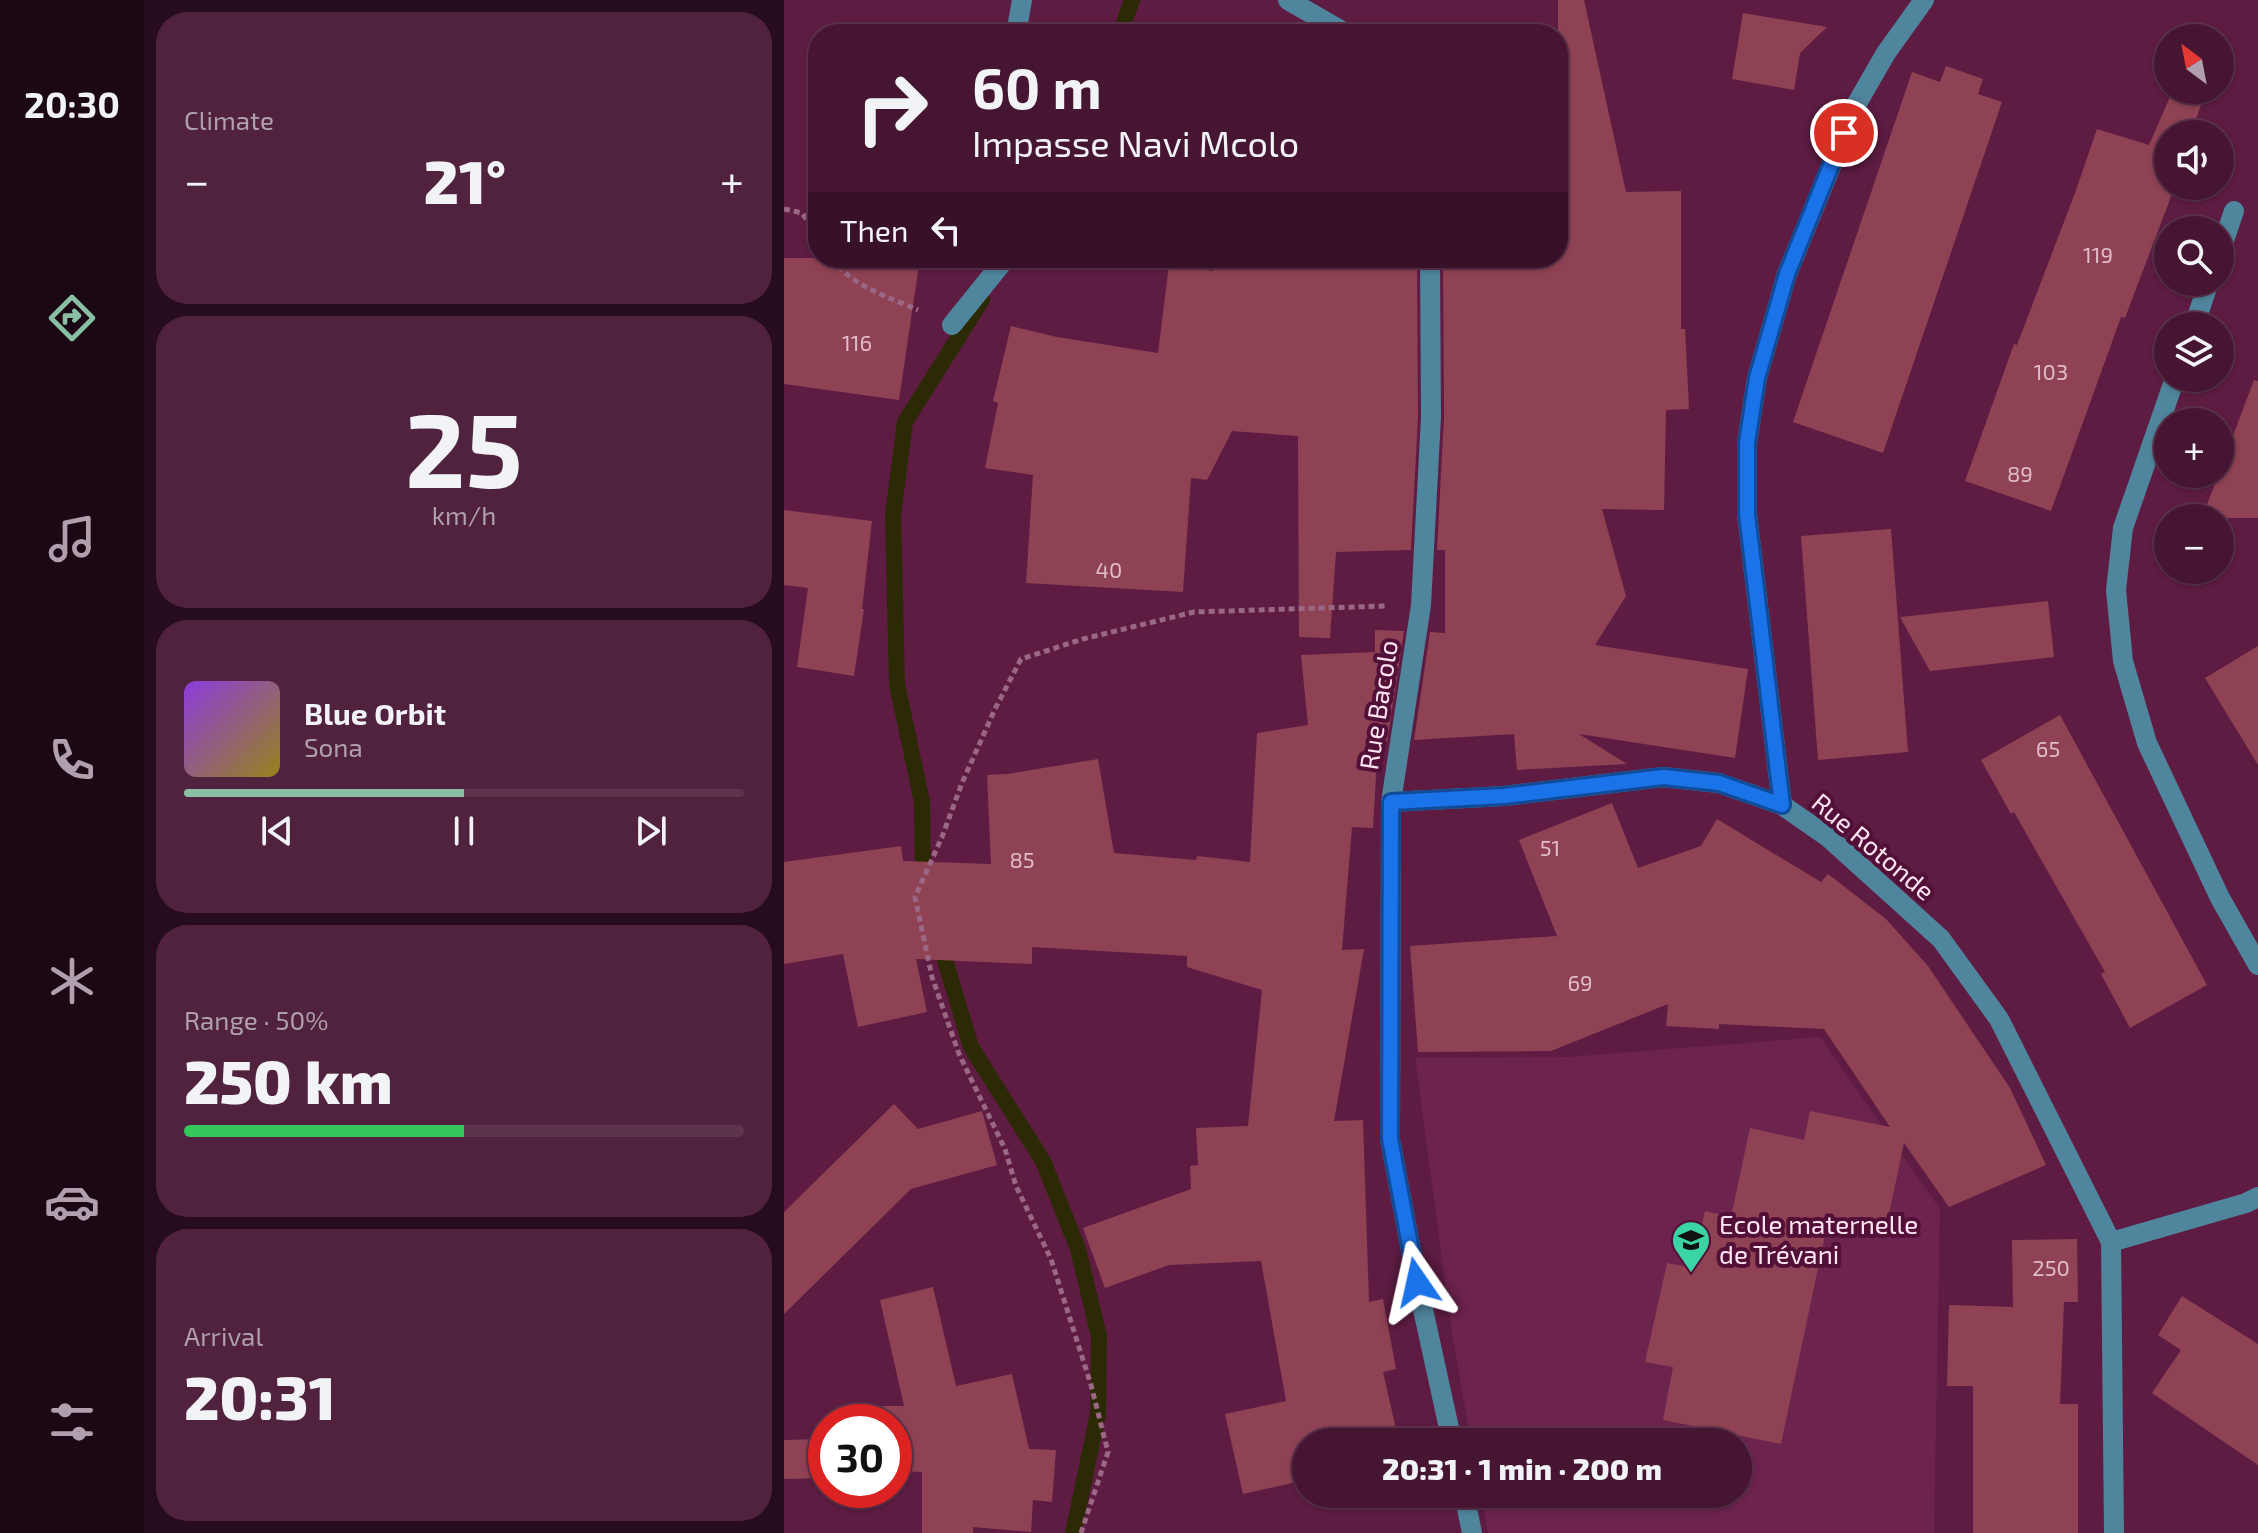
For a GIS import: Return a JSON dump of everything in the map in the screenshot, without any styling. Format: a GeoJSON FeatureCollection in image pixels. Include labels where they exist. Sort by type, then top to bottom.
{"type":"FeatureCollection","features":[{"type":"Feature","properties":{"kind":"street"},"geometry":{"type":"LineString","coordinates":[[1018,24],[1022,0]]}},
{"type":"Feature","properties":{"kind":"street"},"geometry":{"type":"LineString","coordinates":[[1288,0],[1330,24]]}},
{"type":"Feature","properties":{"kind":"street","name":"Rue Rotonde"},"geometry":{"type":"LineString","coordinates":[[1924,0],[1886,53],[1856,105],[1787,274],[1757,378],[1747,443],[1747,514],[1782,805],[1828,837],[1941,939],[1999,1019],[2111,1242],[2114,1533]]}},
{"type":"Feature","properties":{"kind":"street"},"geometry":{"type":"LineString","coordinates":[[2232,216],[2234,211]]}},
{"type":"Feature","properties":{"kind":"street"},"geometry":{"type":"LineString","coordinates":[[952,325],[998,268]]}},
{"type":"Feature","properties":{"kind":"street","name":"Rue Bacolo"},"geometry":{"type":"LineString","coordinates":[[1430,268],[1431,417],[1421,605],[1391,802],[1390,1139],[1449,1428]]}},
{"type":"Feature","properties":{"kind":"street"},"geometry":{"type":"LineString","coordinates":[[2170,392],[2123,528],[2116,590],[2123,661],[2147,743],[2220,898],[2258,965]]}},
{"type":"Feature","properties":{"kind":"street"},"geometry":{"type":"LineString","coordinates":[[1391,802],[1504,796],[1663,777],[1719,783],[1782,805]]}},
{"type":"Feature","properties":{"kind":"street"},"geometry":{"type":"LineString","coordinates":[[2111,1242],[2258,1197]]}},
{"type":"Feature","properties":{"kind":"street"},"geometry":{"type":"LineString","coordinates":[[1467,1508],[1472,1533]]}},
{"type":"Feature","properties":{"kind":"path"},"geometry":{"type":"LineString","coordinates":[[784,209],[802,213],[808,222]]}},
{"type":"Feature","properties":{"kind":"path"},"geometry":{"type":"LineString","coordinates":[[839,268],[868,288],[952,325]]}},
{"type":"Feature","properties":{"kind":"path"},"geometry":{"type":"LineString","coordinates":[[1081,1533],[1108,1452],[1091,1385],[1051,1259],[1016,1186],[1005,1149],[959,1054],[932,977],[915,897],[962,783],[1021,659],[1083,639],[1194,612],[1421,605]]}},
{"type":"Feature","properties":{"kind":"shaded area","name":"Ecole maternelle de Trévani"},"geometry":{"type":"Polygon","coordinates":[[[1820,1037],[1940,1209],[1934,1533],[1488,1533],[1484,1508],[1752,1508],[1752,1428],[1469,1428],[1453,1339],[1415,1058],[1568,1057],[1820,1037]]]}},
{"type":"Feature","properties":{"kind":"building"},"geometry":{"type":"Polygon","coordinates":[[[1558,0],[1584,0],[1626,192],[1681,191],[1681,329],[1685,329],[1689,409],[1666,410],[1664,510],[1602,509],[1626,596],[1595,645],[1748,669],[1735,758],[1579,734],[1627,764],[1517,770],[1514,734],[1414,740],[1430,632],[1445,633],[1445,550],[1437,550],[1444,417],[1443,268],[1568,268],[1568,24],[1558,24],[1558,0]]]}},
{"type":"Feature","properties":{"kind":"building"},"geometry":{"type":"Polygon","coordinates":[[[1743,13],[1827,27],[1800,53],[1794,90],[1732,79],[1743,13]]]}},
{"type":"Feature","properties":{"kind":"building"},"geometry":{"type":"Polygon","coordinates":[[[1946,66],[1983,79],[1978,94],[2002,102],[1883,453],[1793,422],[1912,72],[1940,82],[1946,66]]]}},
{"type":"Feature","properties":{"kind":"building"},"geometry":{"type":"Polygon","coordinates":[[[2167,104],[2201,104],[2196,120],[2160,120],[2167,104]]]}},
{"type":"Feature","properties":{"kind":"building"},"geometry":{"type":"Polygon","coordinates":[[[2097,129],[2149,145],[2154,134],[2154,200],[2170,200],[2164,216],[2154,216],[2154,241],[2125,318],[2121,317],[2051,511],[1965,481],[2097,129]]]}},
{"type":"Feature","properties":{"kind":"building"},"geometry":{"type":"Polygon","coordinates":[[[784,258],[808,258],[808,268],[919,268],[899,400],[784,384],[784,258]]]}},
{"type":"Feature","properties":{"kind":"building"},"geometry":{"type":"Polygon","coordinates":[[[1169,268],[1213,271],[1213,268],[1417,268],[1418,417],[1411,550],[1336,552],[1330,638],[1299,637],[1298,436],[1232,431],[1207,480],[1191,478],[1183,592],[1026,583],[1033,475],[985,468],[998,403],[993,401],[1011,326],[1057,337],[1158,353],[1169,268]]]}},
{"type":"Feature","properties":{"kind":"building"},"geometry":{"type":"Polygon","coordinates":[[[2254,380],[2258,381],[2258,518],[2234,518],[2234,504],[2207,504],[2213,488],[2234,488],[2234,433],[2254,380]]]}},
{"type":"Feature","properties":{"kind":"building"},"geometry":{"type":"Polygon","coordinates":[[[784,510],[872,521],[854,676],[797,667],[808,588],[784,585],[784,510]]]}},
{"type":"Feature","properties":{"kind":"building"},"geometry":{"type":"Polygon","coordinates":[[[1891,529],[1908,752],[1818,760],[1801,536],[1891,529]]]}},
{"type":"Feature","properties":{"kind":"building"},"geometry":{"type":"Polygon","coordinates":[[[2048,601],[2054,657],[1930,671],[1900,617],[2048,601]]]}},
{"type":"Feature","properties":{"kind":"building"},"geometry":{"type":"Polygon","coordinates":[[[1375,630],[1404,631],[1387,742],[1378,742],[1373,828],[1352,827],[1342,950],[1364,949],[1334,1121],[1363,1120],[1369,1302],[1383,1299],[1396,1369],[1383,1372],[1396,1428],[1292,1428],[1292,1483],[1243,1494],[1225,1414],[1286,1401],[1261,1261],[1169,1265],[1105,1288],[1083,1228],[1191,1189],[1190,1166],[1198,1165],[1196,1128],[1248,1126],[1262,990],[1187,967],[1187,956],[1032,947],[1032,964],[916,959],[927,1012],[858,1027],[843,954],[784,964],[784,862],[901,846],[903,861],[991,864],[987,775],[1098,759],[1114,853],[1196,860],[1197,856],[1250,862],[1257,733],[1308,725],[1301,655],[1375,652],[1375,630]]]}},
{"type":"Feature","properties":{"kind":"building"},"geometry":{"type":"Polygon","coordinates":[[[2258,646],[2258,765],[2205,678],[2258,646]]]}},
{"type":"Feature","properties":{"kind":"building"},"geometry":{"type":"Polygon","coordinates":[[[2060,715],[2207,985],[2130,1028],[2101,974],[2105,972],[1981,760],[2060,715]]]}},
{"type":"Feature","properties":{"kind":"building"},"geometry":{"type":"Polygon","coordinates":[[[1612,803],[1638,868],[1701,846],[1717,819],[1821,882],[1828,874],[1886,919],[1928,966],[2010,1088],[2046,1165],[1949,1207],[1904,1143],[1886,1228],[1829,1216],[1781,1444],[1752,1438],[1752,1428],[1702,1428],[1663,1420],[1673,1367],[1645,1362],[1667,1263],[1693,1268],[1705,1211],[1731,1217],[1750,1128],[1804,1140],[1810,1111],[1890,1127],[1824,1029],[1719,1024],[1719,1029],[1666,1026],[1668,1004],[1551,1051],[1418,1052],[1410,946],[1557,936],[1519,840],[1612,803]]]}},
{"type":"Feature","properties":{"kind":"building"},"geometry":{"type":"Polygon","coordinates":[[[894,1104],[918,1129],[982,1111],[997,1165],[911,1189],[784,1314],[784,1212],[894,1104]]]}},
{"type":"Feature","properties":{"kind":"building"},"geometry":{"type":"Polygon","coordinates":[[[2077,1239],[2078,1302],[2064,1302],[2060,1404],[2078,1404],[2078,1533],[1973,1533],[1973,1386],[1947,1386],[1949,1305],[2013,1307],[2012,1240],[2077,1239]]]}},
{"type":"Feature","properties":{"kind":"building"},"geometry":{"type":"Polygon","coordinates":[[[933,1287],[956,1386],[1012,1374],[1029,1449],[1056,1450],[1052,1502],[1033,1500],[1031,1532],[973,1527],[973,1533],[922,1533],[922,1472],[912,1472],[912,1404],[904,1404],[880,1300],[933,1287]]]}},
{"type":"Feature","properties":{"kind":"building"},"geometry":{"type":"Polygon","coordinates":[[[2182,1296],[2258,1344],[2258,1465],[2152,1393],[2181,1350],[2158,1335],[2182,1296]]]}},
{"type":"Feature","properties":{"kind":"building"},"geometry":{"type":"Polygon","coordinates":[[[808,1439],[808,1478],[784,1479],[784,1440],[808,1439]]]}},
{"type":"Feature","properties":{"kind":"waterway"},"geometry":{"type":"LineString","coordinates":[[1124,24],[1132,0]]}},
{"type":"Feature","properties":{"kind":"waterway"},"geometry":{"type":"LineString","coordinates":[[923,883],[922,802],[897,684],[893,515],[905,422],[982,300]]}},
{"type":"Feature","properties":{"kind":"waterway"},"geometry":{"type":"LineString","coordinates":[[939,940],[971,1047],[1043,1161],[1078,1249],[1099,1336],[1098,1414],[1073,1533]]}},
{"type":"Feature","properties":{"kind":"place","name":"Ecole maternelle de Trévani"},"geometry":{"type":"Point","coordinates":[1691,1274]}},
{"type":"Feature","properties":{"kind":"route"},"geometry":{"type":"LineString","coordinates":[[1417,1282],[1390,1139],[1391,802],[1504,796],[1663,777],[1719,783],[1782,805],[1747,514],[1747,443],[1757,378],[1787,274],[1844,133]]}}]}
